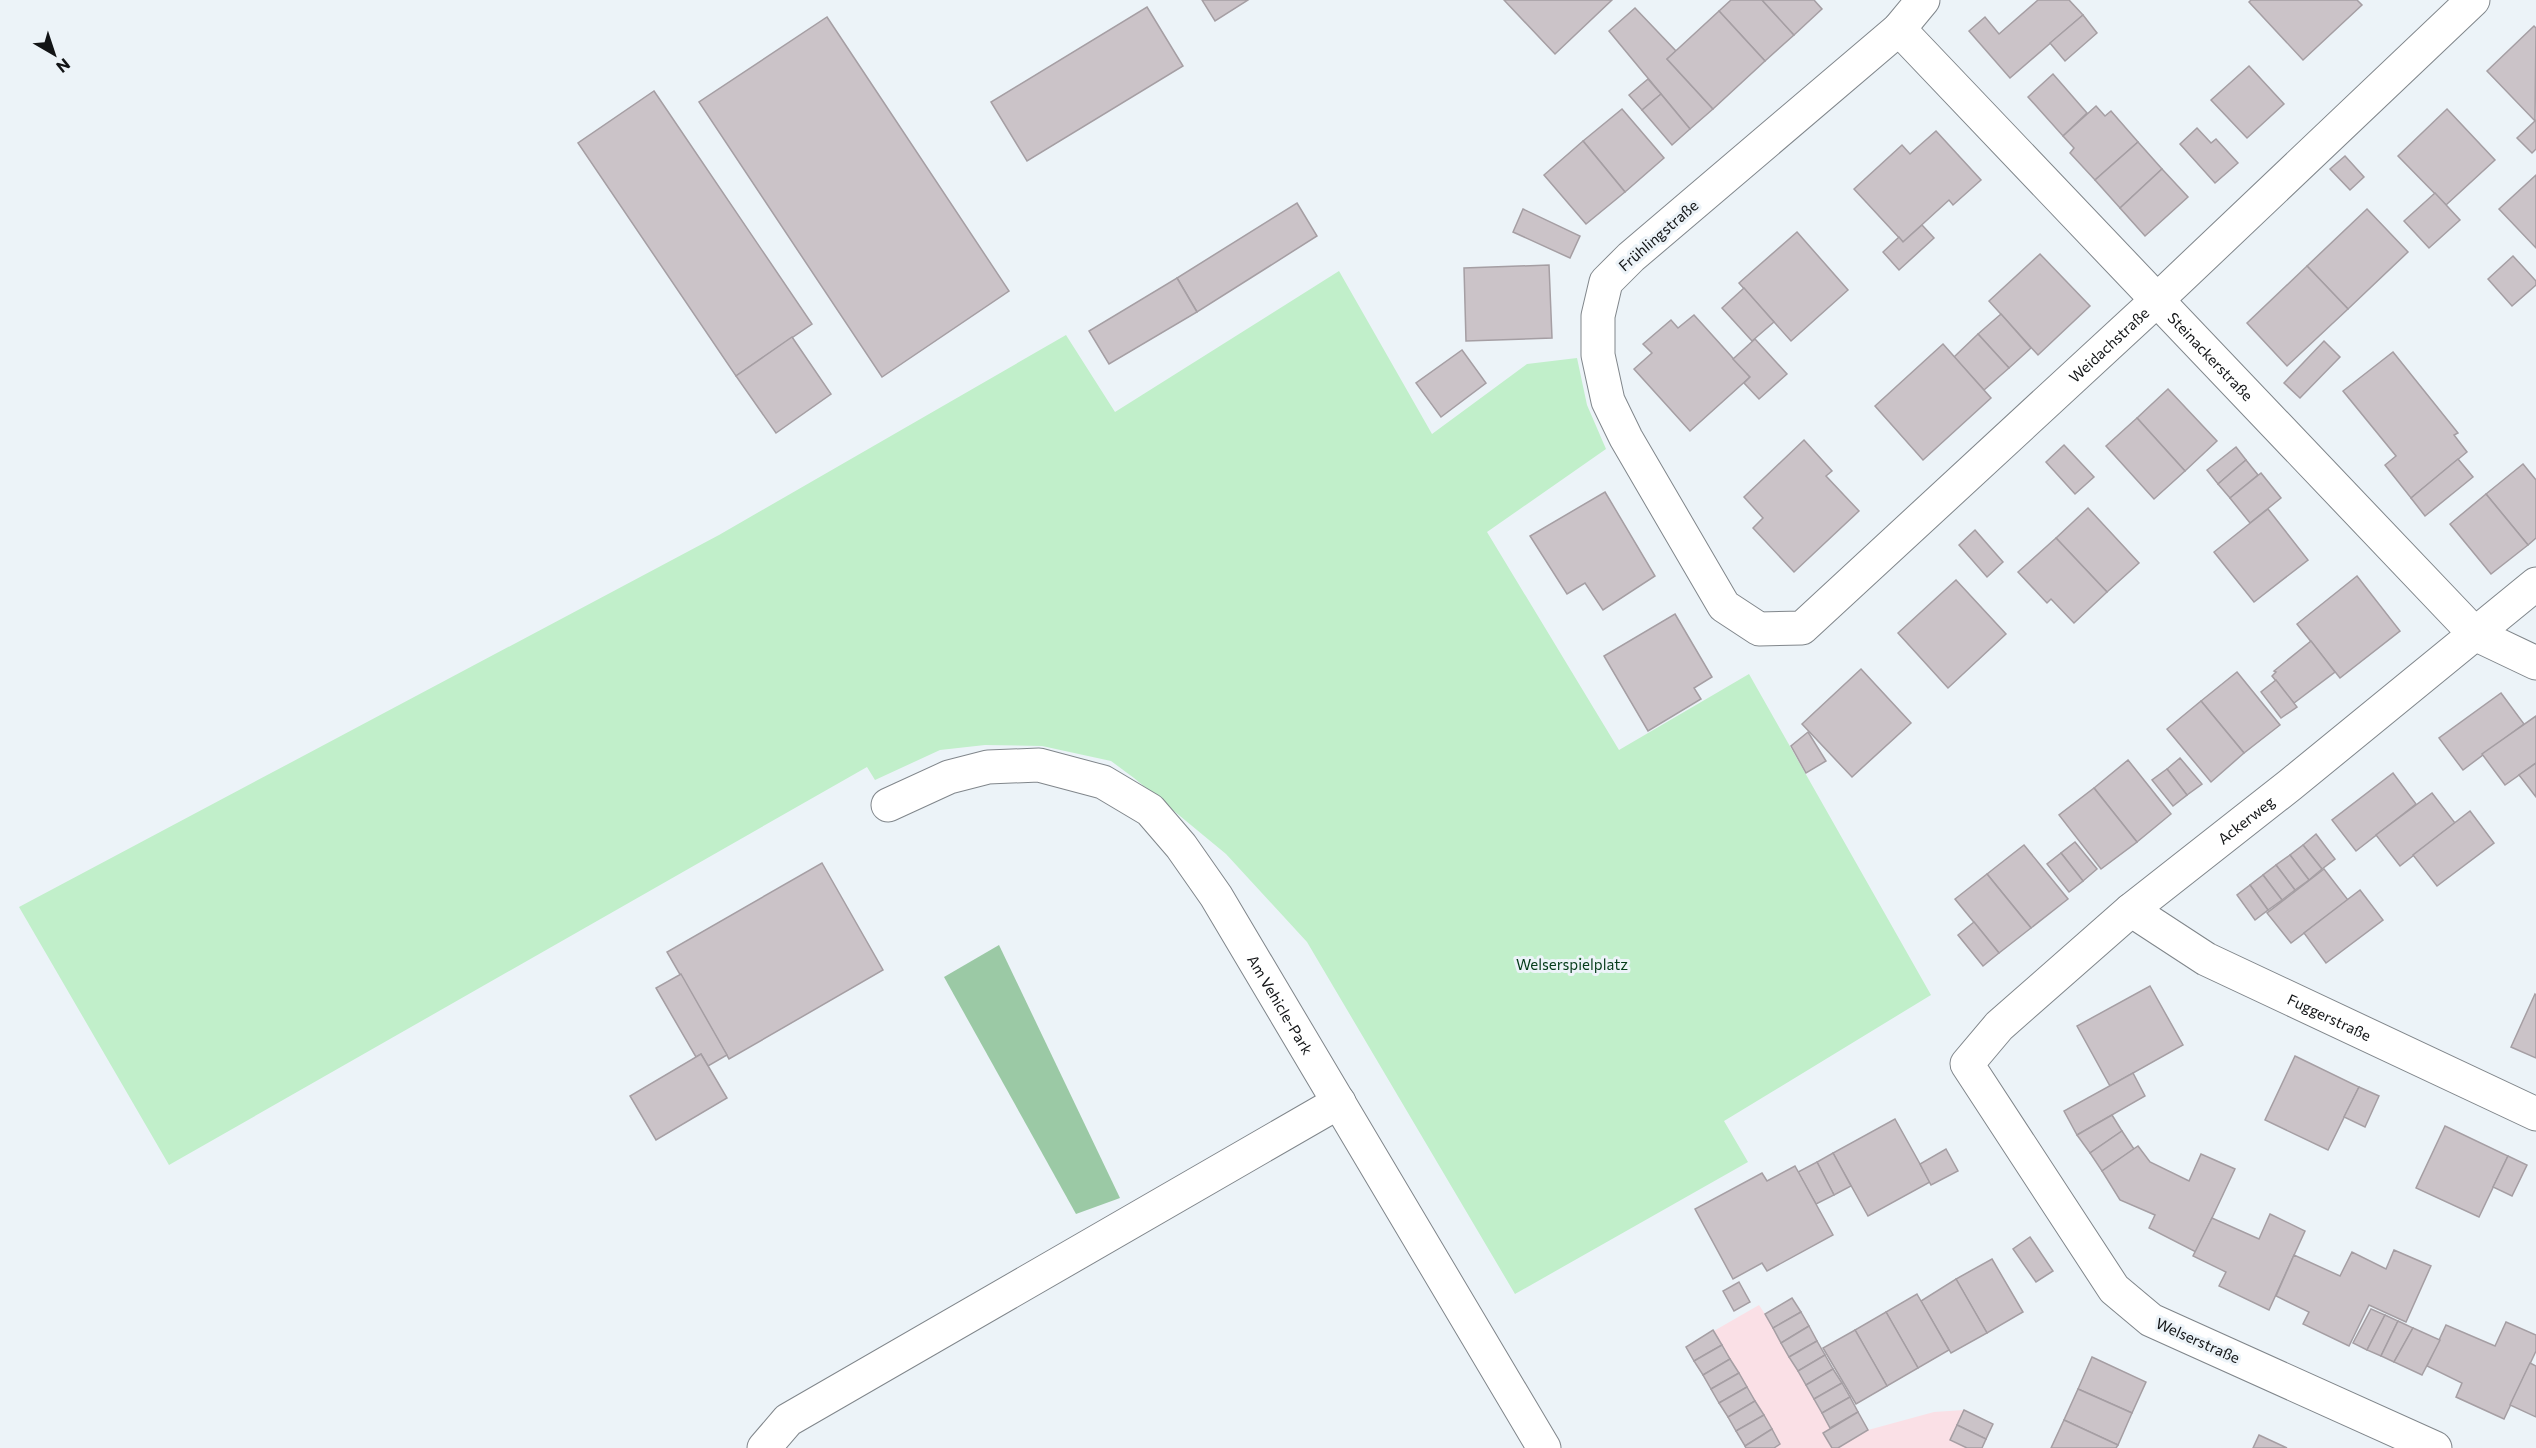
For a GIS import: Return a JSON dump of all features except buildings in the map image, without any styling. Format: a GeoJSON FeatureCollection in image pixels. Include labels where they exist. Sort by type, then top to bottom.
{"type":"FeatureCollection","features":[{"type":"Feature","properties":{"kind":"street","name":"Frühlingstraße"},"geometry":{"type":"LineString","coordinates":[[1724,606],[1626,438],[1608,401],[1598,356],[1598,316],[1606,282],[1631,257],[1899,29],[1923,0]]}},
{"type":"Feature","properties":{"kind":"street","name":"Weidachstraße"},"geometry":{"type":"LineString","coordinates":[[1724,606],[1759,629],[1802,628],[2156,301],[2473,0]]}},
{"type":"Feature","properties":{"kind":"street","name":"Steinackerstraße"},"geometry":{"type":"LineString","coordinates":[[1899,29],[2475,634],[2536,663]]}},
{"type":"Feature","properties":{"kind":"street","name":"Ackerweg"},"geometry":{"type":"LineString","coordinates":[[1967,1064],[1999,1026],[2131,910],[2290,785],[2536,584]]}},
{"type":"Feature","properties":{"kind":"street","name":"Am Vehicle-Park"},"geometry":{"type":"LineString","coordinates":[[888,805],[949,777],[978,770],[1039,765],[1103,782],[1150,810],[1181,846],[1216,896],[1544,1448]]}},
{"type":"Feature","properties":{"kind":"street","name":"Fuggerstraße"},"geometry":{"type":"LineString","coordinates":[[2131,910],[2206,959],[2536,1114]]}},
{"type":"Feature","properties":{"kind":"street","name":"Welserstraße"},"geometry":{"type":"LineString","coordinates":[[1967,1064],[2114,1289],[2151,1320],[2435,1448]]}},
{"type":"Feature","properties":{"kind":"street"},"geometry":{"type":"LineString","coordinates":[[764,1448],[788,1420],[1339,1102]]}},
{"type":"Feature","properties":{"kind":"shaded area"},"geometry":{"type":"Polygon","coordinates":[[[1792,1298],[1868,1430],[1934,1412],[1964,1410],[1993,1424],[1981,1448],[1746,1448],[1686,1347],[1759,1305],[1765,1314],[1792,1298]]]}},
{"type":"Feature","properties":{"kind":"green space","name":"Welserspielplatz"},"geometry":{"type":"Polygon","coordinates":[[[1339,271],[1432,434],[1527,364],[1577,358],[1587,405],[1606,449],[1487,532],[1619,750],[1749,674],[1931,995],[1724,1121],[1748,1162],[1515,1294],[1307,942],[1226,854],[1111,761],[1042,746],[985,745],[940,750],[875,780],[867,767],[169,1165],[19,907],[719,535],[1066,335],[1115,412],[1339,271]]]}},
{"type":"Feature","properties":{"kind":"green space"},"geometry":{"type":"Polygon","coordinates":[[[999,945],[1120,1198],[1076,1214],[944,977],[999,945]]]}}]}
